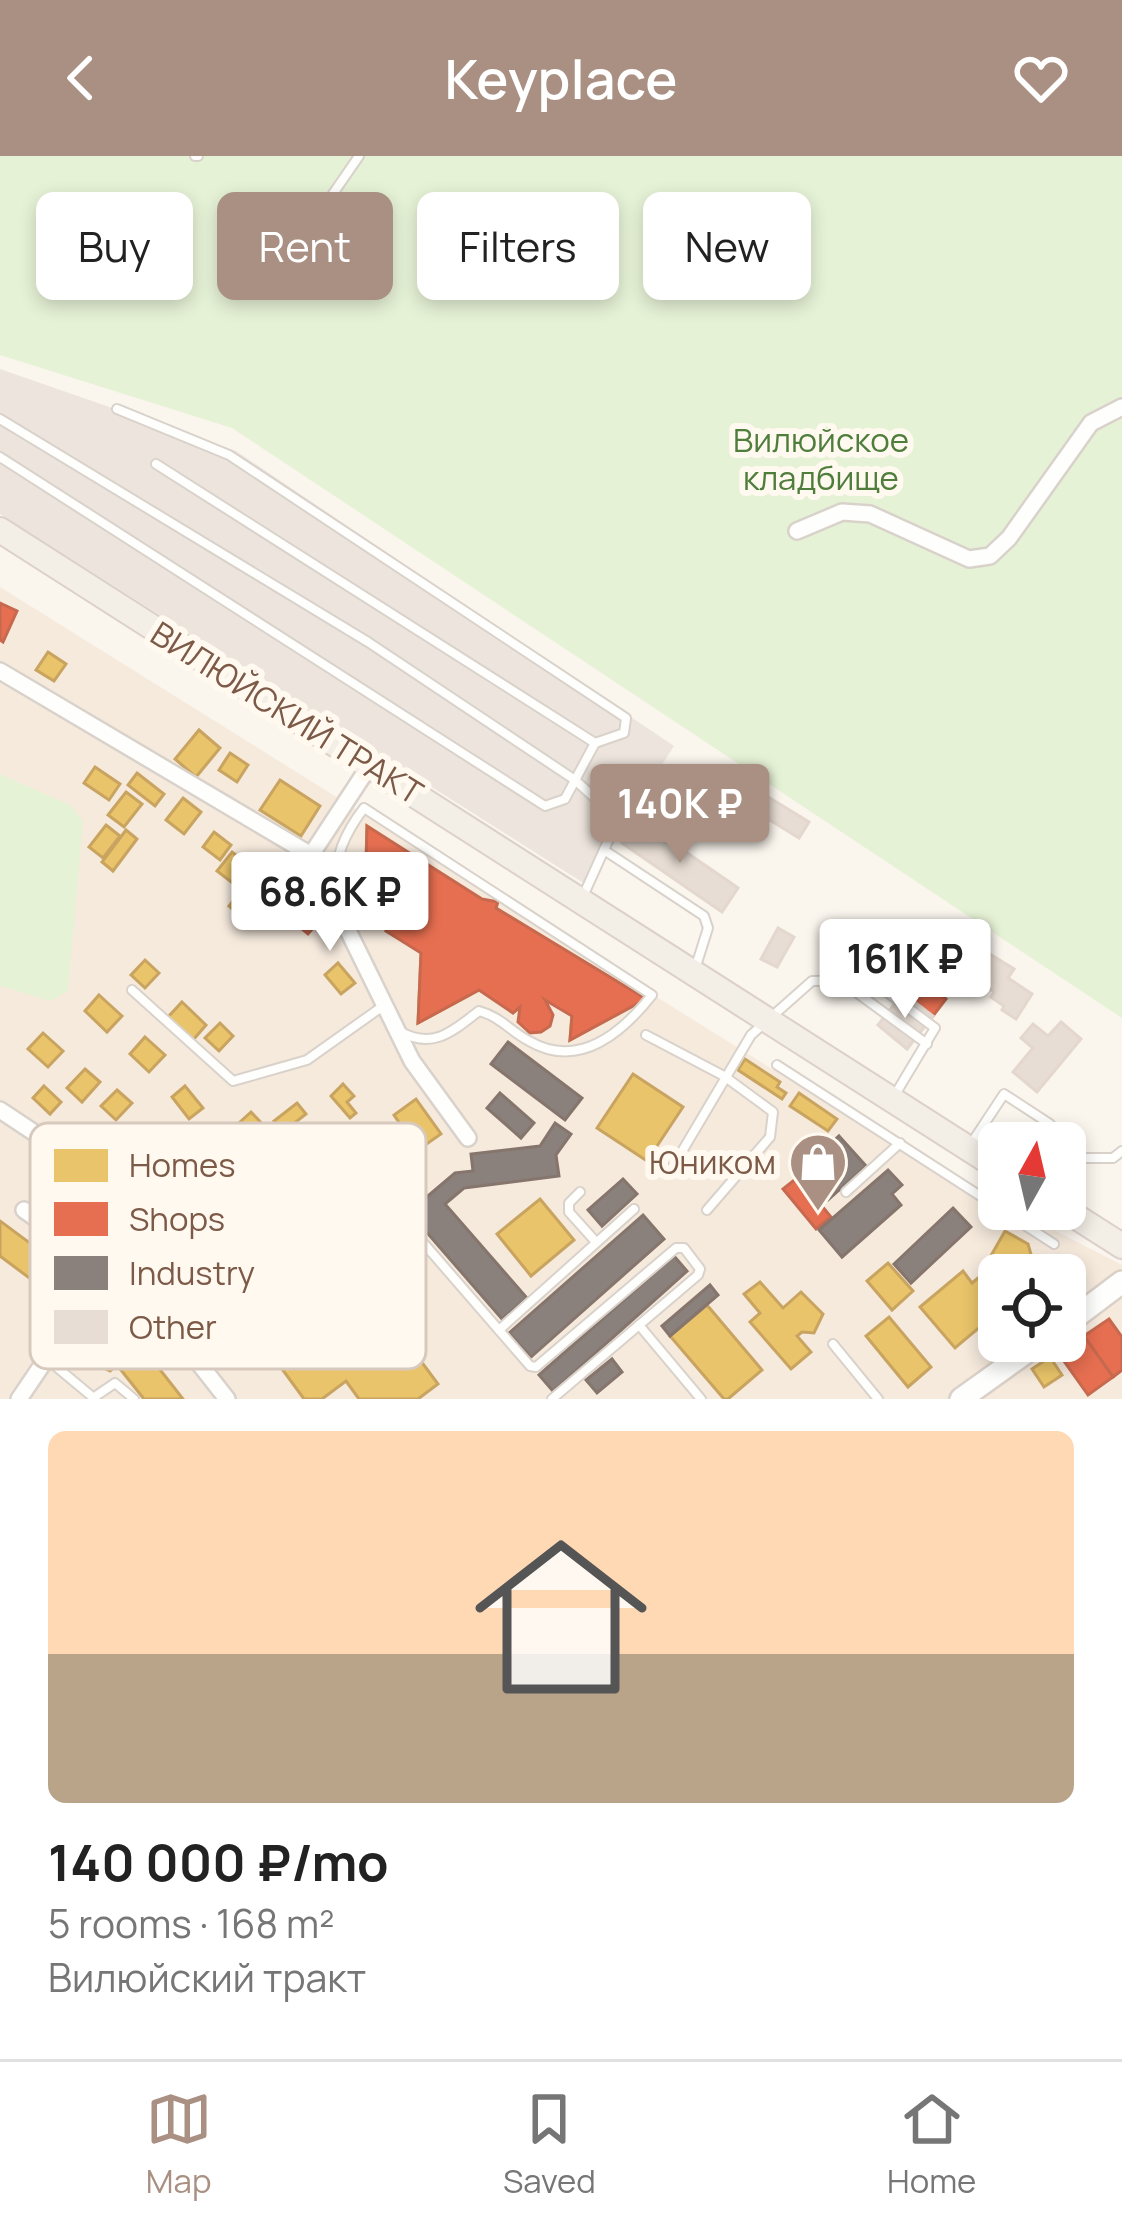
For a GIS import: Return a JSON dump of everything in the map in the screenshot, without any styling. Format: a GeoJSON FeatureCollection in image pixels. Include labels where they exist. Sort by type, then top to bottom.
{"type":"FeatureCollection","features":[{"type":"Feature","properties":{"kind":"main road","name":"ВИЛЮЙСКИЙ ТРАКТ"},"geometry":{"type":"LineString","coordinates":[[0,530],[978,1154]]}},
{"type":"Feature","properties":{"kind":"main road"},"geometry":{"type":"LineString","coordinates":[[1086,1223],[1122,1246]]}},
{"type":"Feature","properties":{"kind":"main road"},"geometry":{"type":"LineString","coordinates":[[1086,1309],[1122,1282]]}},
{"type":"Feature","properties":{"kind":"main road"},"geometry":{"type":"LineString","coordinates":[[961,1399],[1013,1362]]}},
{"type":"Feature","properties":{"kind":"street"},"geometry":{"type":"LineString","coordinates":[[797,530],[842,512],[870,514],[970,559],[990,556],[1010,538],[1091,423],[1122,407]]}},
{"type":"Feature","properties":{"kind":"street"},"geometry":{"type":"LineString","coordinates":[[0,671],[311,855],[412,1061],[468,1138]]}},
{"type":"Feature","properties":{"kind":"street"},"geometry":{"type":"LineString","coordinates":[[311,855],[370,765]]}},
{"type":"Feature","properties":{"kind":"street"},"geometry":{"type":"LineString","coordinates":[[0,1111],[30,1131]]}},
{"type":"Feature","properties":{"kind":"street"},"geometry":{"type":"LineString","coordinates":[[24,1210],[30,1214]]}},
{"type":"Feature","properties":{"kind":"street"},"geometry":{"type":"LineString","coordinates":[[19,1399],[39,1369]]}},
{"type":"Feature","properties":{"kind":"street"},"geometry":{"type":"LineString","coordinates":[[203,1369],[227,1399]]}},
{"type":"Feature","properties":{"kind":"lane"},"geometry":{"type":"LineString","coordinates":[[334,192],[359,156]]}},
{"type":"Feature","properties":{"kind":"lane"},"geometry":{"type":"LineString","coordinates":[[0,457],[545,806],[565,799],[596,743],[624,733],[626,718],[230,455],[117,409]]}},
{"type":"Feature","properties":{"kind":"lane"},"geometry":{"type":"LineString","coordinates":[[0,419],[368,642],[575,780],[618,819]]}},
{"type":"Feature","properties":{"kind":"lane"},"geometry":{"type":"LineString","coordinates":[[156,464],[596,743]]}},
{"type":"Feature","properties":{"kind":"lane"},"geometry":{"type":"LineString","coordinates":[[581,901],[618,819],[649,804],[724,802],[761,824]]}},
{"type":"Feature","properties":{"kind":"lane"},"geometry":{"type":"LineString","coordinates":[[334,903],[336,859],[347,830],[364,808],[652,995],[611,1039],[572,1052],[553,1051],[528,1041],[496,1016],[479,1011],[445,1037],[411,1037],[394,1028]]}},
{"type":"Feature","properties":{"kind":"lane"},"geometry":{"type":"LineString","coordinates":[[604,850],[704,916],[709,928],[693,973]]}},
{"type":"Feature","properties":{"kind":"lane"},"geometry":{"type":"LineString","coordinates":[[839,980],[927,1044]]}},
{"type":"Feature","properties":{"kind":"lane"},"geometry":{"type":"LineString","coordinates":[[671,1170],[724,1076],[766,1019],[812,981],[871,980],[935,1028],[927,1044],[882,1093],[856,1114]]}},
{"type":"Feature","properties":{"kind":"lane"},"geometry":{"type":"LineString","coordinates":[[132,990],[233,1081],[307,1060],[382,1006]]}},
{"type":"Feature","properties":{"kind":"lane"},"geometry":{"type":"LineString","coordinates":[[646,1035],[770,1106],[774,1128],[707,1210]]}},
{"type":"Feature","properties":{"kind":"lane"},"geometry":{"type":"LineString","coordinates":[[777,1065],[978,1194]]}},
{"type":"Feature","properties":{"kind":"lane"},"geometry":{"type":"LineString","coordinates":[[985,1122],[1004,1094],[1047,1122]]}},
{"type":"Feature","properties":{"kind":"lane"},"geometry":{"type":"LineString","coordinates":[[968,1148],[978,1133]]}},
{"type":"Feature","properties":{"kind":"lane"},"geometry":{"type":"LineString","coordinates":[[846,1192],[900,1143]]}},
{"type":"Feature","properties":{"kind":"lane"},"geometry":{"type":"LineString","coordinates":[[1086,1158],[1119,1157]]}},
{"type":"Feature","properties":{"kind":"lane"},"geometry":{"type":"LineString","coordinates":[[580,1192],[567,1208],[596,1242]]}},
{"type":"Feature","properties":{"kind":"lane"},"geometry":{"type":"LineString","coordinates":[[499,1330],[634,1209]]}},
{"type":"Feature","properties":{"kind":"lane"},"geometry":{"type":"LineString","coordinates":[[1032,1230],[1054,1244]]}},
{"type":"Feature","properties":{"kind":"lane"},"geometry":{"type":"LineString","coordinates":[[426,1246],[530,1366],[541,1365],[676,1248],[684,1248],[700,1269],[698,1275],[552,1399]]}},
{"type":"Feature","properties":{"kind":"lane"},"geometry":{"type":"LineString","coordinates":[[638,1325],[700,1399]]}},
{"type":"Feature","properties":{"kind":"lane"},"geometry":{"type":"LineString","coordinates":[[833,1344],[878,1399]]}},
{"type":"Feature","properties":{"kind":"lane"},"geometry":{"type":"LineString","coordinates":[[58,1369],[93,1398],[115,1383],[134,1399]]}},
{"type":"Feature","properties":{"kind":"shaded area"},"geometry":{"type":"Polygon","coordinates":[[[0,369],[236,451],[674,746],[585,884],[0,514],[0,369]]]}},
{"type":"Feature","properties":{"kind":"shaded area"},"geometry":{"type":"Polygon","coordinates":[[[0,587],[921,1162],[978,1191],[978,1230],[1054,1230],[1122,1265],[1122,1399],[0,1399],[0,587]]]}},
{"type":"Feature","properties":{"kind":"green space","name":"Вилюйское кладбище"},"geometry":{"type":"Polygon","coordinates":[[[0,156],[1122,156],[1122,1018],[232,428],[0,355],[0,156]]]}},
{"type":"Feature","properties":{"kind":"green space"},"geometry":{"type":"Polygon","coordinates":[[[0,774],[70,805],[83,821],[68,991],[51,1001],[0,986],[0,774]]]}},
{"type":"Feature","properties":{"kind":"building: Homes"},"geometry":{"type":"Polygon","coordinates":[[[48,652],[66,664],[54,681],[36,670],[48,652]]]}},
{"type":"Feature","properties":{"kind":"building: Homes"},"geometry":{"type":"Polygon","coordinates":[[[199,730],[220,748],[196,777],[175,759],[199,730]]]}},
{"type":"Feature","properties":{"kind":"building: Homes"},"geometry":{"type":"Polygon","coordinates":[[[230,753],[248,765],[237,782],[219,770],[230,753]]]}},
{"type":"Feature","properties":{"kind":"building: Homes"},"geometry":{"type":"Polygon","coordinates":[[[95,767],[120,784],[109,800],[84,783],[95,767]]]}},
{"type":"Feature","properties":{"kind":"building: Homes"},"geometry":{"type":"Polygon","coordinates":[[[137,773],[164,794],[155,806],[128,785],[137,773]]]}},
{"type":"Feature","properties":{"kind":"building: Homes"},"geometry":{"type":"Polygon","coordinates":[[[280,780],[320,806],[301,836],[260,810],[280,780]]]}},
{"type":"Feature","properties":{"kind":"building: Homes"},"geometry":{"type":"Polygon","coordinates":[[[126,792],[142,804],[124,827],[108,815],[126,792]]]}},
{"type":"Feature","properties":{"kind":"building: Homes"},"geometry":{"type":"Polygon","coordinates":[[[183,798],[201,812],[184,834],[166,820],[183,798]]]}},
{"type":"Feature","properties":{"kind":"building: Homes"},"geometry":{"type":"Polygon","coordinates":[[[106,825],[120,836],[103,858],[89,847],[106,825]]]}},
{"type":"Feature","properties":{"kind":"building: Homes"},"geometry":{"type":"Polygon","coordinates":[[[367,826],[430,867],[365,900],[367,826]]]}},
{"type":"Feature","properties":{"kind":"building: Homes"},"geometry":{"type":"Polygon","coordinates":[[[126,830],[137,839],[113,871],[102,862],[126,830]]]}},
{"type":"Feature","properties":{"kind":"building: Homes"},"geometry":{"type":"Polygon","coordinates":[[[214,832],[231,845],[220,860],[203,847],[214,832]]]}},
{"type":"Feature","properties":{"kind":"building: Homes"},"geometry":{"type":"Polygon","coordinates":[[[232,852],[254,869],[239,888],[217,871],[232,852]]]}},
{"type":"Feature","properties":{"kind":"building: Homes"},"geometry":{"type":"Polygon","coordinates":[[[245,886],[264,902],[248,922],[229,906],[245,886]]]}},
{"type":"Feature","properties":{"kind":"building: Homes"},"geometry":{"type":"Polygon","coordinates":[[[421,953],[479,990],[418,1023],[421,953]]]}},
{"type":"Feature","properties":{"kind":"building: Homes"},"geometry":{"type":"Polygon","coordinates":[[[576,957],[646,999],[570,1040],[576,957]]]}},
{"type":"Feature","properties":{"kind":"building: Homes"},"geometry":{"type":"Polygon","coordinates":[[[145,960],[159,973],[145,988],[131,975],[145,960]]]}},
{"type":"Feature","properties":{"kind":"building: Homes"},"geometry":{"type":"Polygon","coordinates":[[[338,963],[355,983],[341,994],[325,975],[338,963]]]}},
{"type":"Feature","properties":{"kind":"building: Homes"},"geometry":{"type":"Polygon","coordinates":[[[99,995],[122,1016],[107,1032],[85,1011],[99,995]]]}},
{"type":"Feature","properties":{"kind":"building: Homes"},"geometry":{"type":"Polygon","coordinates":[[[182,1002],[206,1025],[193,1040],[168,1017],[182,1002]]]}},
{"type":"Feature","properties":{"kind":"building: Homes"},"geometry":{"type":"Polygon","coordinates":[[[220,1023],[233,1036],[219,1051],[205,1038],[220,1023]]]}},
{"type":"Feature","properties":{"kind":"building: Homes"},"geometry":{"type":"Polygon","coordinates":[[[43,1033],[63,1051],[48,1067],[28,1049],[43,1033]]]}},
{"type":"Feature","properties":{"kind":"building: Homes"},"geometry":{"type":"Polygon","coordinates":[[[145,1037],[165,1055],[149,1072],[130,1054],[145,1037]]]}},
{"type":"Feature","properties":{"kind":"building: Homes"},"geometry":{"type":"Polygon","coordinates":[[[745,1059],[780,1082],[777,1087],[786,1093],[782,1099],[738,1070],[745,1059]]]}},
{"type":"Feature","properties":{"kind":"building: Homes"},"geometry":{"type":"Polygon","coordinates":[[[85,1069],[100,1082],[82,1102],[67,1088],[85,1069]]]}},
{"type":"Feature","properties":{"kind":"building: Homes"},"geometry":{"type":"Polygon","coordinates":[[[633,1074],[683,1107],[647,1161],[597,1128],[633,1074]]]}},
{"type":"Feature","properties":{"kind":"building: Homes"},"geometry":{"type":"Polygon","coordinates":[[[343,1084],[354,1096],[347,1102],[356,1113],[350,1118],[331,1096],[343,1084]]]}},
{"type":"Feature","properties":{"kind":"building: Homes"},"geometry":{"type":"Polygon","coordinates":[[[44,1086],[61,1102],[50,1114],[33,1098],[44,1086]]]}},
{"type":"Feature","properties":{"kind":"building: Homes"},"geometry":{"type":"Polygon","coordinates":[[[185,1086],[203,1108],[189,1119],[172,1097],[185,1086]]]}},
{"type":"Feature","properties":{"kind":"building: Homes"},"geometry":{"type":"Polygon","coordinates":[[[117,1090],[132,1103],[116,1120],[101,1106],[117,1090]]]}},
{"type":"Feature","properties":{"kind":"building: Homes"},"geometry":{"type":"Polygon","coordinates":[[[799,1093],[837,1119],[828,1131],[790,1106],[799,1093]]]}},
{"type":"Feature","properties":{"kind":"building: Homes"},"geometry":{"type":"Polygon","coordinates":[[[416,1099],[441,1134],[426,1144],[426,1123],[399,1123],[394,1115],[416,1099]]]}},
{"type":"Feature","properties":{"kind":"building: Homes"},"geometry":{"type":"Polygon","coordinates":[[[297,1103],[306,1114],[294,1123],[274,1121],[297,1103]]]}},
{"type":"Feature","properties":{"kind":"building: Homes"},"geometry":{"type":"Polygon","coordinates":[[[251,1112],[261,1123],[239,1123],[251,1112]]]}},
{"type":"Feature","properties":{"kind":"building: Homes"},"geometry":{"type":"Polygon","coordinates":[[[540,1199],[574,1240],[531,1276],[497,1234],[540,1199]]]}},
{"type":"Feature","properties":{"kind":"building: Homes"},"geometry":{"type":"Polygon","coordinates":[[[0,1221],[30,1243],[30,1278],[0,1256],[0,1221]]]}},
{"type":"Feature","properties":{"kind":"building: Homes"},"geometry":{"type":"Polygon","coordinates":[[[1005,1231],[1028,1244],[1031,1254],[992,1254],[1005,1231]]]}},
{"type":"Feature","properties":{"kind":"building: Homes"},"geometry":{"type":"Polygon","coordinates":[[[888,1263],[913,1291],[892,1310],[867,1281],[888,1263]]]}},
{"type":"Feature","properties":{"kind":"building: Homes"},"geometry":{"type":"Polygon","coordinates":[[[963,1271],[972,1283],[978,1278],[978,1329],[955,1348],[920,1307],[963,1271]]]}},
{"type":"Feature","properties":{"kind":"building: Homes"},"geometry":{"type":"Polygon","coordinates":[[[760,1282],[783,1308],[801,1292],[823,1314],[814,1333],[797,1336],[811,1352],[791,1369],[750,1322],[760,1313],[744,1294],[760,1282]]]}},
{"type":"Feature","properties":{"kind":"building: Homes"},"geometry":{"type":"Polygon","coordinates":[[[707,1305],[762,1370],[728,1399],[670,1336],[707,1305]]]}},
{"type":"Feature","properties":{"kind":"building: Homes"},"geometry":{"type":"Polygon","coordinates":[[[889,1317],[931,1367],[908,1387],[866,1336],[889,1317]]]}},
{"type":"Feature","properties":{"kind":"building: Homes"},"geometry":{"type":"Polygon","coordinates":[[[1053,1362],[1062,1375],[1044,1387],[1032,1369],[1053,1362]]]}},
{"type":"Feature","properties":{"kind":"building: Homes"},"geometry":{"type":"Polygon","coordinates":[[[426,1368],[438,1384],[418,1399],[359,1399],[346,1381],[322,1399],[304,1399],[282,1369],[426,1368]]]}},
{"type":"Feature","properties":{"kind":"building: Homes"},"geometry":{"type":"Polygon","coordinates":[[[120,1369],[160,1369],[183,1399],[144,1399],[120,1369]]]}},
{"type":"Feature","properties":{"kind":"building: Shops"},"geometry":{"type":"Polygon","coordinates":[[[0,603],[17,611],[3,642],[0,640],[0,603]]]}},
{"type":"Feature","properties":{"kind":"building: Shops"},"geometry":{"type":"Polygon","coordinates":[[[367,826],[482,899],[498,902],[496,908],[646,999],[570,1040],[572,1016],[545,1000],[553,1015],[550,1026],[530,1033],[518,1022],[520,1007],[513,1013],[479,990],[418,1023],[421,953],[386,931],[401,909],[383,897],[365,900],[367,826]]]}},
{"type":"Feature","properties":{"kind":"building: Shops"},"geometry":{"type":"Polygon","coordinates":[[[306,898],[325,914],[308,934],[289,918],[306,898]]]}},
{"type":"Feature","properties":{"kind":"building: Shops"},"geometry":{"type":"Polygon","coordinates":[[[917,975],[946,999],[933,1016],[903,993],[917,975]]]}},
{"type":"Feature","properties":{"kind":"building: Shops"},"geometry":{"type":"Polygon","coordinates":[[[798,1177],[831,1217],[816,1229],[783,1189],[798,1177]]]}},
{"type":"Feature","properties":{"kind":"building: Shops"},"geometry":{"type":"Polygon","coordinates":[[[1109,1319],[1122,1337],[1122,1370],[1113,1377],[1086,1335],[1109,1319]]]}},
{"type":"Feature","properties":{"kind":"building: Shops"},"geometry":{"type":"Polygon","coordinates":[[[1086,1339],[1113,1377],[1088,1395],[1065,1362],[1086,1362],[1086,1339]]]}},
{"type":"Feature","properties":{"kind":"building: Industry"},"geometry":{"type":"Polygon","coordinates":[[[508,1042],[582,1098],[565,1120],[491,1064],[508,1042]]]}},
{"type":"Feature","properties":{"kind":"building: Industry"},"geometry":{"type":"Polygon","coordinates":[[[500,1093],[534,1123],[521,1138],[487,1108],[500,1093]]]}},
{"type":"Feature","properties":{"kind":"building: Industry"},"geometry":{"type":"Polygon","coordinates":[[[555,1123],[571,1134],[556,1155],[559,1176],[464,1188],[445,1204],[527,1298],[502,1319],[426,1232],[426,1198],[455,1173],[473,1171],[471,1154],[540,1146],[555,1123]]]}},
{"type":"Feature","properties":{"kind":"building: Industry"},"geometry":{"type":"Polygon","coordinates":[[[839,1136],[866,1166],[828,1200],[801,1171],[839,1136]]]}},
{"type":"Feature","properties":{"kind":"building: Industry"},"geometry":{"type":"Polygon","coordinates":[[[888,1170],[902,1185],[892,1194],[901,1205],[842,1257],[819,1230],[888,1170]]]}},
{"type":"Feature","properties":{"kind":"building: Industry"},"geometry":{"type":"Polygon","coordinates":[[[623,1179],[637,1194],[602,1226],[588,1210],[623,1179]]]}},
{"type":"Feature","properties":{"kind":"building: Industry"},"geometry":{"type":"Polygon","coordinates":[[[953,1208],[971,1227],[911,1283],[894,1264],[953,1208]]]}},
{"type":"Feature","properties":{"kind":"building: Industry"},"geometry":{"type":"Polygon","coordinates":[[[643,1215],[664,1239],[531,1357],[509,1333],[643,1215]]]}},
{"type":"Feature","properties":{"kind":"building: Industry"},"geometry":{"type":"Polygon","coordinates":[[[674,1256],[687,1271],[553,1391],[539,1375],[674,1256]]]}},
{"type":"Feature","properties":{"kind":"building: Industry"},"geometry":{"type":"Polygon","coordinates":[[[710,1285],[718,1295],[670,1336],[662,1326],[710,1285]]]}},
{"type":"Feature","properties":{"kind":"building: Industry"},"geometry":{"type":"Polygon","coordinates":[[[612,1359],[622,1372],[597,1393],[586,1380],[612,1359]]]}},
{"type":"Feature","properties":{"kind":"building: Other"},"geometry":{"type":"Polygon","coordinates":[[[760,792],[809,822],[799,838],[750,808],[760,792]]]}},
{"type":"Feature","properties":{"kind":"building: Other"},"geometry":{"type":"Polygon","coordinates":[[[638,819],[738,888],[722,912],[622,843],[638,819]]]}},
{"type":"Feature","properties":{"kind":"building: Other"},"geometry":{"type":"Polygon","coordinates":[[[778,928],[794,937],[777,967],[761,959],[778,928]]]}},
{"type":"Feature","properties":{"kind":"building: Other"},"geometry":{"type":"Polygon","coordinates":[[[985,951],[1014,969],[1008,978],[1032,994],[1016,1019],[1002,1010],[1004,1006],[991,997],[994,992],[982,984],[985,979],[972,971],[985,951]]]}},
{"type":"Feature","properties":{"kind":"building: Other"},"geometry":{"type":"Polygon","coordinates":[[[903,993],[933,1016],[907,1049],[878,1025],[903,993]]]}},
{"type":"Feature","properties":{"kind":"building: Other"},"geometry":{"type":"Polygon","coordinates":[[[1061,1022],[1081,1039],[1037,1092],[1013,1072],[1033,1048],[1021,1038],[1033,1024],[1048,1036],[1061,1022]]]}},
{"type":"Feature","properties":{"kind":"place","name":"Юником"},"geometry":{"type":"Point","coordinates":[818,1213]}}]}
